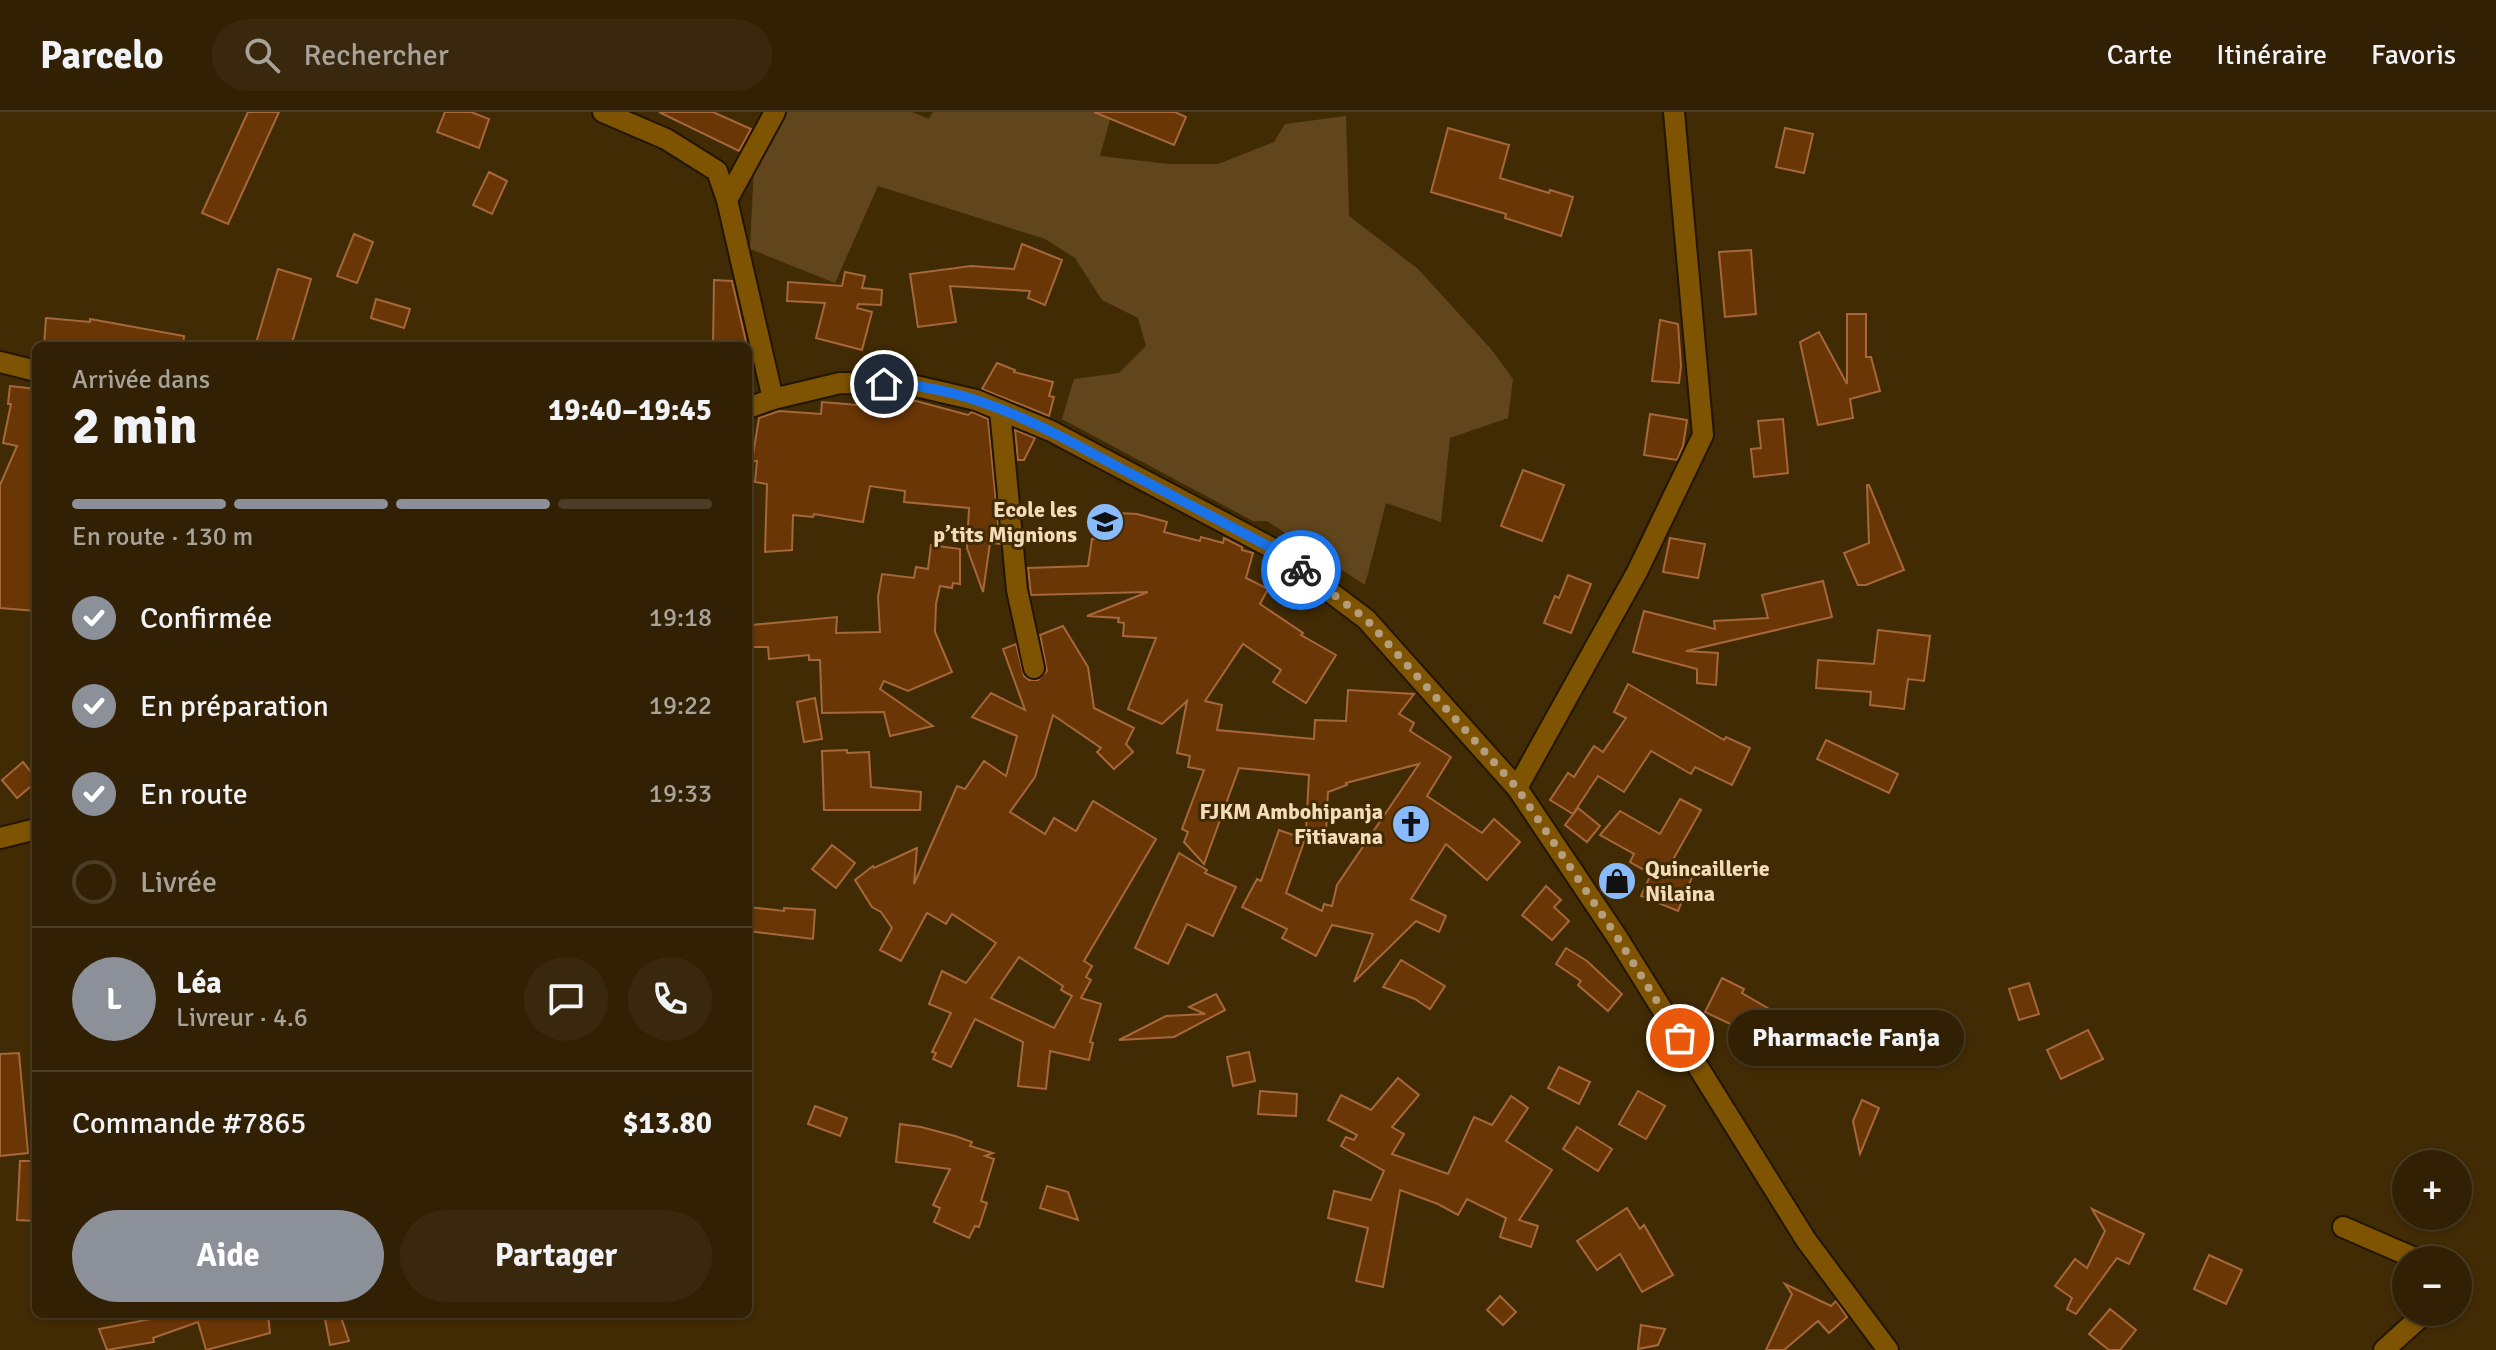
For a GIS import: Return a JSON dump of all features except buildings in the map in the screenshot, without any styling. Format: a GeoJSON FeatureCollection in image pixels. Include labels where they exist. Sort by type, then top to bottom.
{"type":"FeatureCollection","features":[{"type":"Feature","properties":{"kind":"street"},"geometry":{"type":"LineString","coordinates":[[603,112],[666,139],[717,171],[727,200],[773,399]]}},
{"type":"Feature","properties":{"kind":"street"},"geometry":{"type":"LineString","coordinates":[[727,200],[775,112]]}},
{"type":"Feature","properties":{"kind":"street"},"geometry":{"type":"LineString","coordinates":[[1517,788],[1637,572],[1703,435],[1674,112]]}},
{"type":"Feature","properties":{"kind":"street"},"geometry":{"type":"LineString","coordinates":[[0,362],[32,370]]}},
{"type":"Feature","properties":{"kind":"street"},"geometry":{"type":"LineString","coordinates":[[752,407],[840,383],[907,384],[976,400],[1051,431],[1270,547],[1366,619],[1517,788],[1617,937],[1806,1240],[1887,1349]]}},
{"type":"Feature","properties":{"kind":"street"},"geometry":{"type":"LineString","coordinates":[[1000,410],[1017,590],[1034,668]]}},
{"type":"Feature","properties":{"kind":"street"},"geometry":{"type":"LineString","coordinates":[[0,838],[32,830]]}},
{"type":"Feature","properties":{"kind":"street"},"geometry":{"type":"LineString","coordinates":[[2343,1227],[2392,1248]]}},
{"type":"Feature","properties":{"kind":"street"},"geometry":{"type":"LineString","coordinates":[[2384,1350],[2411,1326]]}},
{"type":"Feature","properties":{"kind":"shaded area"},"geometry":{"type":"Polygon","coordinates":[[[784,112],[912,112],[929,119],[933,112],[1112,112],[1100,156],[1169,164],[1218,164],[1274,142],[1285,124],[1346,116],[1349,216],[1418,269],[1491,349],[1513,379],[1508,418],[1450,438],[1441,522],[1386,503],[1365,585],[1267,521],[1253,521],[1062,419],[1074,379],[1119,373],[1146,346],[1138,318],[1102,300],[1075,258],[1045,239],[878,186],[835,283],[750,249],[754,166],[784,112]]]}},
{"type":"Feature","properties":{"kind":"way so far"},"geometry":{"type":"LineString","coordinates":[[1301,570],[1366,619],[1517,788],[1680,1038]]}},
{"type":"Feature","properties":{"kind":"place","name":"Ecole les p’tits Mignions"},"geometry":{"type":"Point","coordinates":[1105,522]}},
{"type":"Feature","properties":{"kind":"place","name":"FJKM Ambohipanja Fitiavana"},"geometry":{"type":"Point","coordinates":[1411,824]}},
{"type":"Feature","properties":{"kind":"place","name":"Quincaillerie Nilaina"},"geometry":{"type":"Point","coordinates":[1617,881]}},
{"type":"Feature","properties":{"kind":"place","name":"Pharmacie Fanja"},"geometry":{"type":"Point","coordinates":[1680,1038]}},
{"type":"Feature","properties":{"kind":"route"},"geometry":{"type":"LineString","coordinates":[[884,384],[907,384],[976,400],[1051,431],[1270,547],[1301,570]]}}]}
